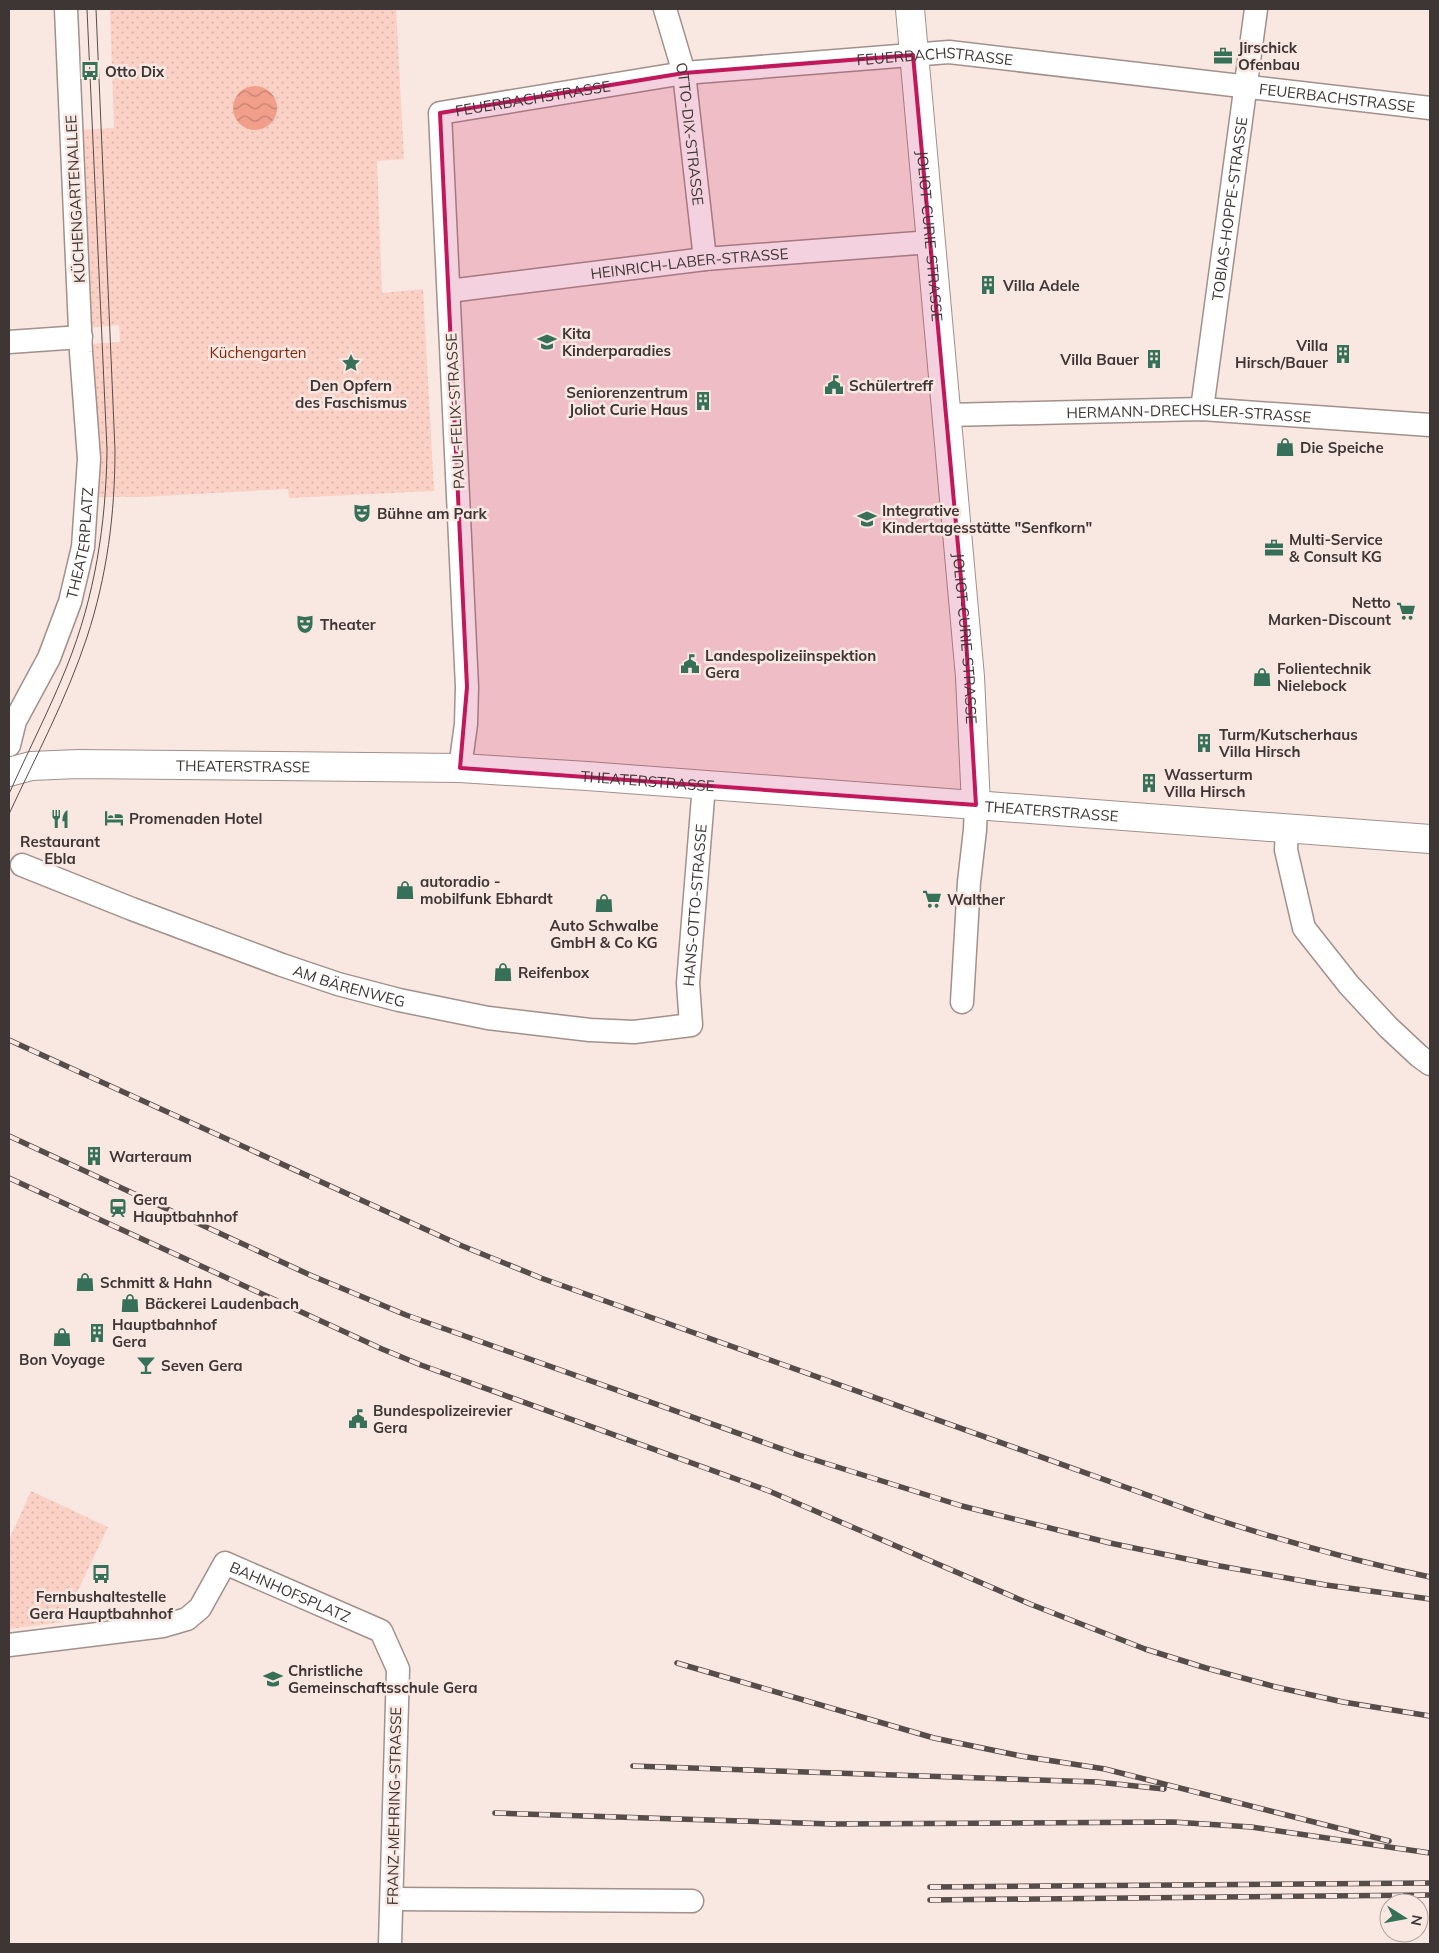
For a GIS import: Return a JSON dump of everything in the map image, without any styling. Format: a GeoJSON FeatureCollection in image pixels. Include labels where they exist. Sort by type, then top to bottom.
{"type":"FeatureCollection","features":[{"type":"Feature","properties":{"kind":"main road","name":"JOLIOT-CURIE-STRASSE"},"geometry":{"type":"LineString","coordinates":[[910,9],[948,415],[970,677],[976,806]]}},
{"type":"Feature","properties":{"kind":"main road","name":"THEATERSTRASSE"},"geometry":{"type":"LineString","coordinates":[[9,772],[31,766],[78,764],[460,768],[1430,839]]}},
{"type":"Feature","properties":{"kind":"street","name":"KÜCHENGARTENALLEE"},"geometry":{"type":"LineString","coordinates":[[66,9],[81,344]]}},
{"type":"Feature","properties":{"kind":"street","name":"OTTO-DIX-STRASSE"},"geometry":{"type":"LineString","coordinates":[[665,9],[684,73],[705,259]]}},
{"type":"Feature","properties":{"kind":"street","name":"TOBIAS-HOPPE-STRASSE"},"geometry":{"type":"LineString","coordinates":[[1202,409],[1256,9]]}},
{"type":"Feature","properties":{"kind":"street","name":"FEUERBACHSTRASSE"},"geometry":{"type":"LineString","coordinates":[[440,113],[684,73],[949,52],[1430,108]]}},
{"type":"Feature","properties":{"kind":"street","name":"PAUL-FELIX-STRASSE"},"geometry":{"type":"LineString","coordinates":[[440,113],[467,696],[466,724],[460,768]]}},
{"type":"Feature","properties":{"kind":"street","name":"HEINRICH-LABER-STRASSE"},"geometry":{"type":"LineString","coordinates":[[449,291],[705,259],[931,242]]}},
{"type":"Feature","properties":{"kind":"street"},"geometry":{"type":"LineString","coordinates":[[9,342],[81,344]]}},
{"type":"Feature","properties":{"kind":"street","name":"THEATERPLATZ"},"geometry":{"type":"LineString","coordinates":[[9,745],[15,721],[49,658],[70,602],[83,547],[89,459],[81,344]]}},
{"type":"Feature","properties":{"kind":"street","name":"HERMANN-DRECHSLER-STRASSE"},"geometry":{"type":"LineString","coordinates":[[948,415],[1202,409],[1430,425]]}},
{"type":"Feature","properties":{"kind":"street","name":"HANS-OTTO-STRASSE"},"geometry":{"type":"LineString","coordinates":[[692,1025],[688,983],[704,785]]}},
{"type":"Feature","properties":{"kind":"street","name":"JOLIOT-CURIE-STRASSE"},"geometry":{"type":"LineString","coordinates":[[962,1002],[970,866],[976,806]]}},
{"type":"Feature","properties":{"kind":"street"},"geometry":{"type":"LineString","coordinates":[[1287,829],[1286,850],[1304,928],[1349,985],[1388,1027],[1430,1064]]}},
{"type":"Feature","properties":{"kind":"street","name":"AM BÄRENWEG"},"geometry":{"type":"LineString","coordinates":[[22,865],[132,909],[282,965],[338,984],[399,1000],[488,1018],[590,1030],[634,1032],[692,1025]]}},
{"type":"Feature","properties":{"kind":"street","name":"BAHNHOFSPLATZ"},"geometry":{"type":"LineString","coordinates":[[9,1645],[163,1626],[187,1619],[200,1608],[225,1563],[381,1631],[398,1668]]}},
{"type":"Feature","properties":{"kind":"street","name":"FRANZ-MEHRING-STRASSE"},"geometry":{"type":"LineString","coordinates":[[390,1944],[398,1668]]}},
{"type":"Feature","properties":{"kind":"street"},"geometry":{"type":"LineString","coordinates":[[392,1899],[692,1901]]}},
{"type":"Feature","properties":{"kind":"highlighted area"},"geometry":{"type":"Polygon","coordinates":[[[913,55],[965,622],[976,805],[460,768],[467,687],[440,113],[684,73],[913,55]]]}},
{"type":"Feature","properties":{"kind":"green space","name":"Küchengarten"},"geometry":{"type":"Polygon","coordinates":[[[110,9],[396,9],[404,159],[377,161],[382,293],[423,289],[434,491],[289,498],[288,489],[141,497],[94,497],[89,344],[120,342],[119,325],[88,328],[80,130],[114,128],[110,9]]]}},
{"type":"Feature","properties":{"kind":"green space"},"geometry":{"type":"Polygon","coordinates":[[[31,1491],[108,1527],[63,1622],[9,1629],[9,1540],[31,1491]]]}},
{"type":"Feature","properties":{"kind":"water"},"geometry":{"type":"Polygon","coordinates":[[[251,86],[259,86],[271,92],[277,108],[271,124],[259,130],[251,130],[239,124],[233,112],[233,104],[239,92],[251,86]]]}},
{"type":"Feature","properties":{"kind":"tram line"},"geometry":{"type":"LineString","coordinates":[[9,794],[77,640],[92,586],[104,505],[107,450],[87,9]]}},
{"type":"Feature","properties":{"kind":"tram line"},"geometry":{"type":"LineString","coordinates":[[9,814],[61,705],[79,660],[100,591],[111,521],[115,450],[96,9]]}},
{"type":"Feature","properties":{"kind":"railway"},"geometry":{"type":"LineString","coordinates":[[9,1040],[460,1245],[541,1278],[1206,1516],[1317,1550],[1430,1577]]}},
{"type":"Feature","properties":{"kind":"railway"},"geometry":{"type":"LineString","coordinates":[[9,1136],[310,1275],[406,1315],[799,1455],[962,1506],[1110,1543],[1220,1566],[1326,1585],[1430,1599]]}},
{"type":"Feature","properties":{"kind":"railway"},"geometry":{"type":"LineString","coordinates":[[9,1178],[382,1349],[421,1365],[769,1491],[1030,1604],[1145,1649],[1276,1687],[1343,1702],[1430,1716]]}},
{"type":"Feature","properties":{"kind":"railway"},"geometry":{"type":"LineString","coordinates":[[677,1663],[934,1738],[1021,1756],[1105,1769],[1389,1841]]}},
{"type":"Feature","properties":{"kind":"railway"},"geometry":{"type":"LineString","coordinates":[[633,1766],[1097,1782],[1164,1789]]}},
{"type":"Feature","properties":{"kind":"railway"},"geometry":{"type":"LineString","coordinates":[[495,1813],[832,1824],[1173,1822],[1251,1827],[1430,1853]]}},
{"type":"Feature","properties":{"kind":"railway"},"geometry":{"type":"LineString","coordinates":[[930,1887],[1430,1883]]}},
{"type":"Feature","properties":{"kind":"railway"},"geometry":{"type":"LineString","coordinates":[[930,1900],[1430,1895]]}},
{"type":"Feature","properties":{"kind":"place","name":"Jirschick Ofenbau"},"geometry":{"type":"Point","coordinates":[1223,56]}},
{"type":"Feature","properties":{"kind":"place","name":"Otto Dix"},"geometry":{"type":"Point","coordinates":[90,71]}},
{"type":"Feature","properties":{"kind":"place","name":"Villa Adele"},"geometry":{"type":"Point","coordinates":[988,285]}},
{"type":"Feature","properties":{"kind":"place","name":"Kita Kinderparadies"},"geometry":{"type":"Point","coordinates":[547,342]}},
{"type":"Feature","properties":{"kind":"place","name":"Villa Hirsch/Bauer"},"geometry":{"type":"Point","coordinates":[1343,354]}},
{"type":"Feature","properties":{"kind":"place","name":"Villa Bauer"},"geometry":{"type":"Point","coordinates":[1154,359]}},
{"type":"Feature","properties":{"kind":"place","name":"Den Opfern des Faschismus"},"geometry":{"type":"Point","coordinates":[351,363]}},
{"type":"Feature","properties":{"kind":"place","name":"Schülertreff"},"geometry":{"type":"Point","coordinates":[834,385]}},
{"type":"Feature","properties":{"kind":"place","name":"Seniorenzentrum Joliot Curie Haus"},"geometry":{"type":"Point","coordinates":[703,401]}},
{"type":"Feature","properties":{"kind":"place","name":"Die Speiche"},"geometry":{"type":"Point","coordinates":[1285,447]}},
{"type":"Feature","properties":{"kind":"place","name":"Bühne am Park"},"geometry":{"type":"Point","coordinates":[362,513]}},
{"type":"Feature","properties":{"kind":"place","name":"Integrative Kindertagesstätte \"Senfkorn\""},"geometry":{"type":"Point","coordinates":[867,519]}},
{"type":"Feature","properties":{"kind":"place","name":"Multi-Service & Consult KG"},"geometry":{"type":"Point","coordinates":[1274,548]}},
{"type":"Feature","properties":{"kind":"place","name":"Netto Marken-Discount"},"geometry":{"type":"Point","coordinates":[1406,611]}},
{"type":"Feature","properties":{"kind":"place","name":"Theater"},"geometry":{"type":"Point","coordinates":[305,624]}},
{"type":"Feature","properties":{"kind":"place","name":"Landespolizeiinspektion Gera"},"geometry":{"type":"Point","coordinates":[690,664]}},
{"type":"Feature","properties":{"kind":"place","name":"Folientechnik Nielebock"},"geometry":{"type":"Point","coordinates":[1262,677]}},
{"type":"Feature","properties":{"kind":"place","name":"Turm/Kutscherhaus Villa Hirsch"},"geometry":{"type":"Point","coordinates":[1204,743]}},
{"type":"Feature","properties":{"kind":"place","name":"Wasserturm Villa Hirsch"},"geometry":{"type":"Point","coordinates":[1149,783]}},
{"type":"Feature","properties":{"kind":"place","name":"Promenaden Hotel"},"geometry":{"type":"Point","coordinates":[114,818]}},
{"type":"Feature","properties":{"kind":"place","name":"Restaurant Ebla"},"geometry":{"type":"Point","coordinates":[60,819]}},
{"type":"Feature","properties":{"kind":"place","name":"autoradio - mobilfunk Ebhardt"},"geometry":{"type":"Point","coordinates":[405,890]}},
{"type":"Feature","properties":{"kind":"place","name":"Walther"},"geometry":{"type":"Point","coordinates":[932,899]}},
{"type":"Feature","properties":{"kind":"place","name":"Auto Schwalbe GmbH & Co KG"},"geometry":{"type":"Point","coordinates":[604,903]}},
{"type":"Feature","properties":{"kind":"place","name":"Reifenbox"},"geometry":{"type":"Point","coordinates":[503,972]}},
{"type":"Feature","properties":{"kind":"place","name":"Warteraum"},"geometry":{"type":"Point","coordinates":[94,1156]}},
{"type":"Feature","properties":{"kind":"place","name":"Gera Hauptbahnhof"},"geometry":{"type":"Point","coordinates":[118,1208]}},
{"type":"Feature","properties":{"kind":"place","name":"Schmitt & Hahn"},"geometry":{"type":"Point","coordinates":[85,1282]}},
{"type":"Feature","properties":{"kind":"place","name":"Bäckerei Laudenbach"},"geometry":{"type":"Point","coordinates":[130,1303]}},
{"type":"Feature","properties":{"kind":"place","name":"Hauptbahnhof Gera"},"geometry":{"type":"Point","coordinates":[97,1333]}},
{"type":"Feature","properties":{"kind":"place","name":"Bon Voyage"},"geometry":{"type":"Point","coordinates":[62,1337]}},
{"type":"Feature","properties":{"kind":"place","name":"Seven Gera"},"geometry":{"type":"Point","coordinates":[146,1365]}},
{"type":"Feature","properties":{"kind":"place","name":"Bundespolizeirevier Gera"},"geometry":{"type":"Point","coordinates":[358,1419]}},
{"type":"Feature","properties":{"kind":"place","name":"Fernbushaltestelle Gera Hauptbahnhof"},"geometry":{"type":"Point","coordinates":[101,1574]}},
{"type":"Feature","properties":{"kind":"place","name":"Christliche Gemeinschaftsschule Gera"},"geometry":{"type":"Point","coordinates":[273,1679]}}]}
